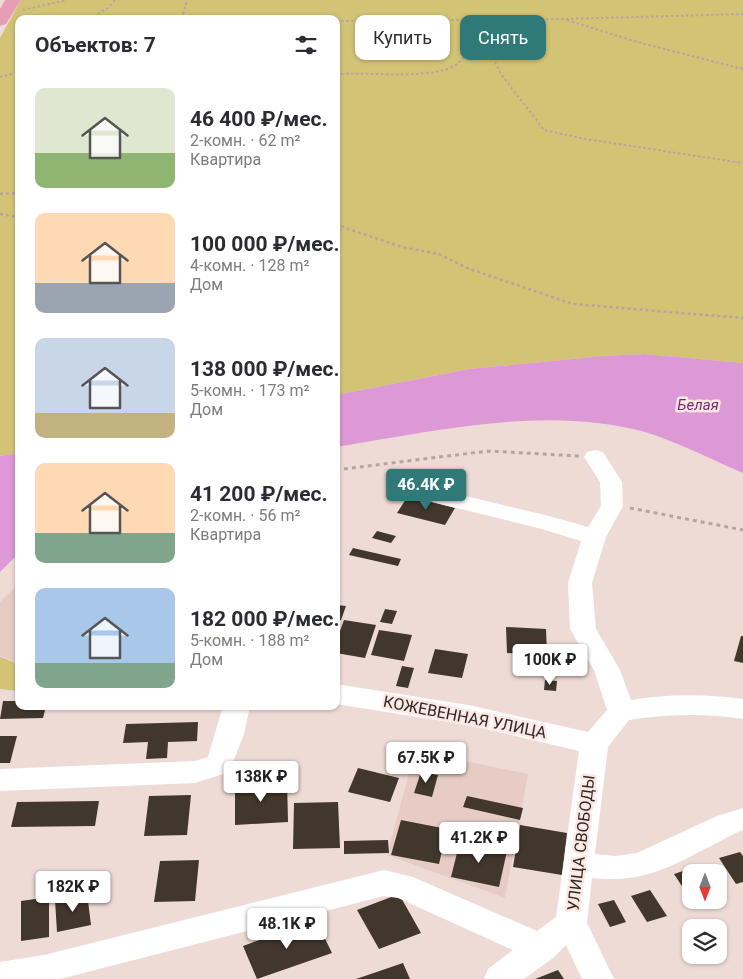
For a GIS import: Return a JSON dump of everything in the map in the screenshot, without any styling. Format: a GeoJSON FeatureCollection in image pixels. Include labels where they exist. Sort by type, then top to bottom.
{"type":"FeatureCollection","features":[{"type":"Feature","properties":{"kind":"street"},"geometry":{"type":"LineString","coordinates":[[595,457],[611,482],[612,506],[594,537],[580,583],[583,629],[607,670],[621,712]]}},
{"type":"Feature","properties":{"kind":"street"},"geometry":{"type":"LineString","coordinates":[[420,492],[549,523],[594,537]]}},
{"type":"Feature","properties":{"kind":"street","name":"КОЖЕВЕННАЯ УЛИЦА"},"geometry":{"type":"LineString","coordinates":[[340,695],[468,715],[594,744]]}},
{"type":"Feature","properties":{"kind":"street"},"geometry":{"type":"LineString","coordinates":[[594,744],[621,712],[651,706],[716,704],[743,709]]}},
{"type":"Feature","properties":{"kind":"street"},"geometry":{"type":"LineString","coordinates":[[0,780],[195,772],[219,764],[236,710]]}},
{"type":"Feature","properties":{"kind":"street","name":"УЛИЦА СВОБОДЫ"},"geometry":{"type":"LineString","coordinates":[[594,744],[571,923],[598,979]]}},
{"type":"Feature","properties":{"kind":"street"},"geometry":{"type":"LineString","coordinates":[[578,864],[615,868],[640,865],[743,818]]}},
{"type":"Feature","properties":{"kind":"street"},"geometry":{"type":"LineString","coordinates":[[0,976],[44,974],[384,883],[402,886],[542,948]]}},
{"type":"Feature","properties":{"kind":"street"},"geometry":{"type":"LineString","coordinates":[[500,979],[542,948],[571,923]]}},
{"type":"Feature","properties":{"kind":"path"},"geometry":{"type":"LineString","coordinates":[[6,11],[30,9],[66,0]]}},
{"type":"Feature","properties":{"kind":"path"},"geometry":{"type":"LineString","coordinates":[[97,15],[108,8],[115,0]]}},
{"type":"Feature","properties":{"kind":"path"},"geometry":{"type":"LineString","coordinates":[[183,15],[187,0]]}},
{"type":"Feature","properties":{"kind":"path"},"geometry":{"type":"LineString","coordinates":[[546,19],[743,14]]}},
{"type":"Feature","properties":{"kind":"path"},"geometry":{"type":"LineString","coordinates":[[564,19],[636,42],[743,69]]}},
{"type":"Feature","properties":{"kind":"path"},"geometry":{"type":"LineString","coordinates":[[340,21],[460,20]]}},
{"type":"Feature","properties":{"kind":"path"},"geometry":{"type":"LineString","coordinates":[[340,74],[367,72],[396,74],[435,71],[451,67],[460,59]]}},
{"type":"Feature","properties":{"kind":"path"},"geometry":{"type":"LineString","coordinates":[[494,60],[501,74],[544,130],[585,139],[743,163]]}},
{"type":"Feature","properties":{"kind":"path"},"geometry":{"type":"LineString","coordinates":[[0,77],[15,73]]}},
{"type":"Feature","properties":{"kind":"path"},"geometry":{"type":"LineString","coordinates":[[0,194],[15,193]]}},
{"type":"Feature","properties":{"kind":"path"},"geometry":{"type":"LineString","coordinates":[[0,214],[15,216]]}},
{"type":"Feature","properties":{"kind":"path"},"geometry":{"type":"LineString","coordinates":[[340,225],[402,246],[439,254],[466,268],[573,304],[743,318]]}},
{"type":"Feature","properties":{"kind":"path"},"geometry":{"type":"LineString","coordinates":[[340,470],[488,451],[533,452],[595,457]]}},
{"type":"Feature","properties":{"kind":"path"},"geometry":{"type":"LineString","coordinates":[[612,506],[666,514],[743,530]]}},
{"type":"Feature","properties":{"kind":"shaded area"},"geometry":{"type":"Polygon","coordinates":[[[21,0],[743,0],[743,363],[645,354],[603,356],[469,369],[340,394],[340,15],[15,15],[15,454],[0,456],[0,38],[21,0]]]}},
{"type":"Feature","properties":{"kind":"shaded area"},"geometry":{"type":"Polygon","coordinates":[[[15,587],[15,662],[0,656],[0,602],[15,587]]]}},
{"type":"Feature","properties":{"kind":"shaded area"},"geometry":{"type":"Polygon","coordinates":[[[0,657],[15,663],[15,691],[0,689],[0,657]]]}},
{"type":"Feature","properties":{"kind":"shaded area"},"geometry":{"type":"Polygon","coordinates":[[[415,751],[528,774],[505,898],[387,855],[415,751]]]}},
{"type":"Feature","properties":{"kind":"water","name":"Белая"},"geometry":{"type":"Polygon","coordinates":[[[645,354],[743,363],[743,473],[645,432],[607,424],[568,421],[490,423],[340,446],[340,394],[469,369],[603,356],[645,354]]]}},
{"type":"Feature","properties":{"kind":"water"},"geometry":{"type":"Polygon","coordinates":[[[15,454],[15,557],[0,572],[0,456],[15,454]]]}},
{"type":"Feature","properties":{"kind":"building"},"geometry":{"type":"Polygon","coordinates":[[[408,496],[455,508],[445,525],[397,513],[408,496]]]}},
{"type":"Feature","properties":{"kind":"building"},"geometry":{"type":"Polygon","coordinates":[[[377,531],[396,536],[391,543],[372,538],[377,531]]]}},
{"type":"Feature","properties":{"kind":"building"},"geometry":{"type":"Polygon","coordinates":[[[353,548],[401,559],[398,566],[349,555],[353,548]]]}},
{"type":"Feature","properties":{"kind":"building"},"geometry":{"type":"Polygon","coordinates":[[[340,605],[346,606],[341,620],[340,605]]]}},
{"type":"Feature","properties":{"kind":"building"},"geometry":{"type":"Polygon","coordinates":[[[385,609],[397,611],[392,624],[380,622],[385,609]]]}},
{"type":"Feature","properties":{"kind":"building"},"geometry":{"type":"Polygon","coordinates":[[[344,620],[376,625],[365,658],[340,654],[340,631],[344,620]]]}},
{"type":"Feature","properties":{"kind":"building"},"geometry":{"type":"Polygon","coordinates":[[[506,627],[546,629],[547,655],[507,653],[506,627]]]}},
{"type":"Feature","properties":{"kind":"building"},"geometry":{"type":"Polygon","coordinates":[[[379,630],[412,635],[404,661],[371,655],[379,630]]]}},
{"type":"Feature","properties":{"kind":"building"},"geometry":{"type":"Polygon","coordinates":[[[741,636],[743,636],[743,663],[734,661],[741,636]]]}},
{"type":"Feature","properties":{"kind":"building"},"geometry":{"type":"Polygon","coordinates":[[[435,649],[468,654],[462,678],[428,673],[435,649]]]}},
{"type":"Feature","properties":{"kind":"building"},"geometry":{"type":"Polygon","coordinates":[[[402,666],[414,668],[408,688],[396,686],[402,666]]]}},
{"type":"Feature","properties":{"kind":"building"},"geometry":{"type":"Polygon","coordinates":[[[545,680],[557,681],[556,691],[544,690],[545,680]]]}},
{"type":"Feature","properties":{"kind":"building"},"geometry":{"type":"Polygon","coordinates":[[[3,701],[15,701],[15,710],[45,710],[43,718],[0,719],[3,701]]]}},
{"type":"Feature","properties":{"kind":"building"},"geometry":{"type":"Polygon","coordinates":[[[198,722],[197,741],[168,742],[167,758],[146,759],[148,742],[123,743],[126,724],[198,722]]]}},
{"type":"Feature","properties":{"kind":"building"},"geometry":{"type":"Polygon","coordinates":[[[0,736],[17,736],[10,763],[0,763],[0,736]]]}},
{"type":"Feature","properties":{"kind":"building"},"geometry":{"type":"Polygon","coordinates":[[[358,768],[399,778],[390,802],[348,792],[358,768]]]}},
{"type":"Feature","properties":{"kind":"building"},"geometry":{"type":"Polygon","coordinates":[[[421,772],[438,775],[432,797],[414,793],[421,772]]]}},
{"type":"Feature","properties":{"kind":"building"},"geometry":{"type":"Polygon","coordinates":[[[287,780],[288,822],[235,825],[235,783],[287,780]]]}},
{"type":"Feature","properties":{"kind":"building"},"geometry":{"type":"Polygon","coordinates":[[[191,795],[187,835],[144,836],[149,796],[191,795]]]}},
{"type":"Feature","properties":{"kind":"building"},"geometry":{"type":"Polygon","coordinates":[[[467,796],[523,808],[520,820],[463,807],[467,796]]]}},
{"type":"Feature","properties":{"kind":"building"},"geometry":{"type":"Polygon","coordinates":[[[99,801],[95,826],[11,827],[17,802],[99,801]]]}},
{"type":"Feature","properties":{"kind":"building"},"geometry":{"type":"Polygon","coordinates":[[[338,802],[340,848],[293,849],[294,803],[338,802]]]}},
{"type":"Feature","properties":{"kind":"building"},"geometry":{"type":"Polygon","coordinates":[[[401,820],[447,829],[439,864],[391,855],[401,820]]]}},
{"type":"Feature","properties":{"kind":"building"},"geometry":{"type":"Polygon","coordinates":[[[520,825],[567,833],[562,875],[513,867],[520,825]]]}},
{"type":"Feature","properties":{"kind":"building"},"geometry":{"type":"Polygon","coordinates":[[[388,840],[389,853],[344,854],[344,841],[388,840]]]}},
{"type":"Feature","properties":{"kind":"building"},"geometry":{"type":"Polygon","coordinates":[[[460,841],[507,851],[499,887],[451,877],[460,841]]]}},
{"type":"Feature","properties":{"kind":"building"},"geometry":{"type":"Polygon","coordinates":[[[740,852],[743,856],[743,882],[736,884],[728,872],[728,864],[723,864],[719,858],[740,852]]]}},
{"type":"Feature","properties":{"kind":"building"},"geometry":{"type":"Polygon","coordinates":[[[199,860],[195,901],[154,902],[160,861],[199,860]]]}},
{"type":"Feature","properties":{"kind":"building"},"geometry":{"type":"Polygon","coordinates":[[[682,871],[682,886],[674,874],[682,871]]]}},
{"type":"Feature","properties":{"kind":"building"},"geometry":{"type":"Polygon","coordinates":[[[650,890],[667,916],[647,922],[631,896],[650,890]]]}},
{"type":"Feature","properties":{"kind":"building"},"geometry":{"type":"Polygon","coordinates":[[[87,893],[91,925],[57,932],[55,900],[87,893]]]}},
{"type":"Feature","properties":{"kind":"building"},"geometry":{"type":"Polygon","coordinates":[[[399,894],[421,933],[379,949],[357,910],[399,894]]]}},
{"type":"Feature","properties":{"kind":"building"},"geometry":{"type":"Polygon","coordinates":[[[49,897],[49,937],[21,941],[21,901],[49,897]]]}},
{"type":"Feature","properties":{"kind":"building"},"geometry":{"type":"Polygon","coordinates":[[[614,900],[626,922],[610,927],[598,904],[614,900]]]}},
{"type":"Feature","properties":{"kind":"building"},"geometry":{"type":"Polygon","coordinates":[[[316,920],[332,953],[257,979],[243,946],[316,920]]]}},
{"type":"Feature","properties":{"kind":"building"},"geometry":{"type":"Polygon","coordinates":[[[403,963],[410,979],[356,979],[403,963]]]}},
{"type":"Feature","properties":{"kind":"building"},"geometry":{"type":"Polygon","coordinates":[[[558,970],[564,979],[535,979],[558,970]]]}}]}
